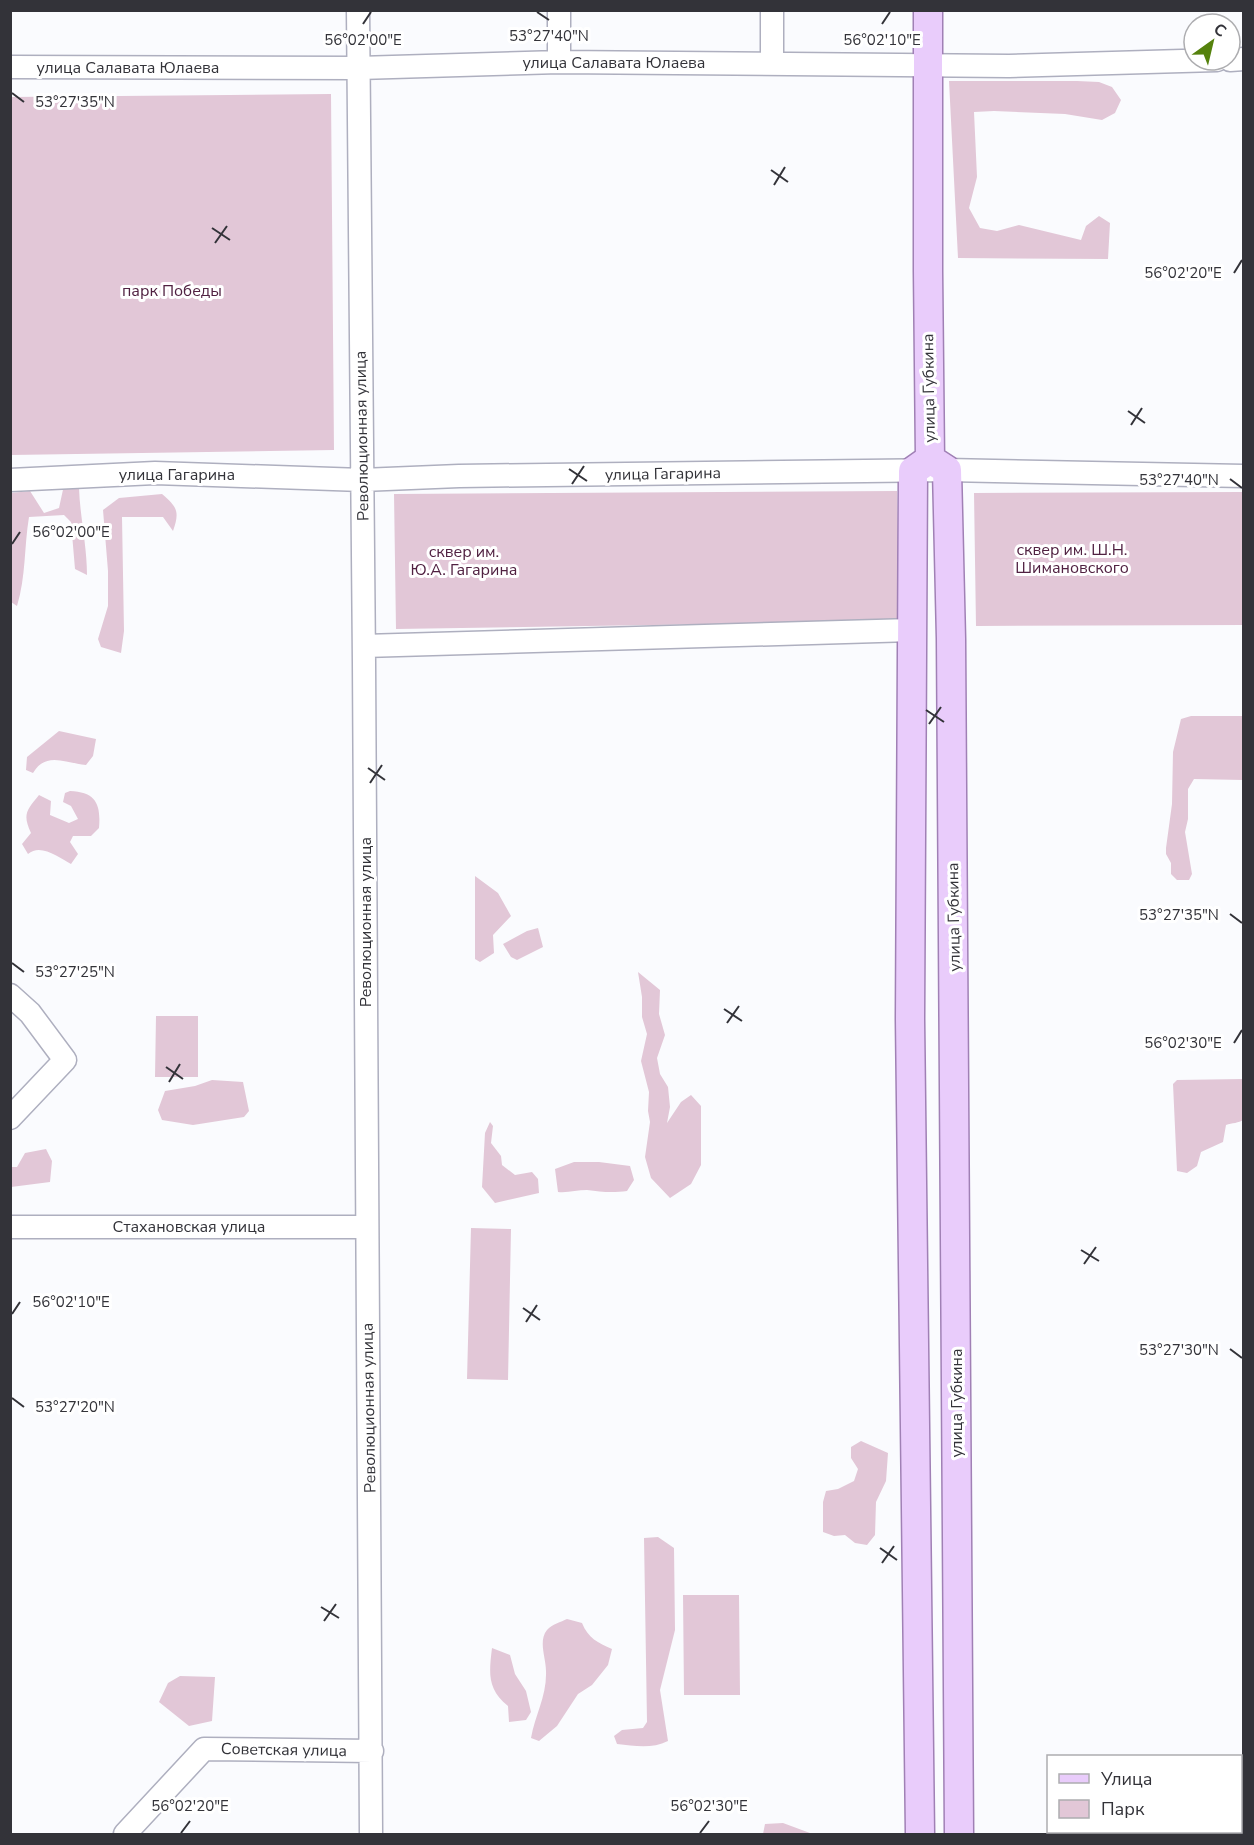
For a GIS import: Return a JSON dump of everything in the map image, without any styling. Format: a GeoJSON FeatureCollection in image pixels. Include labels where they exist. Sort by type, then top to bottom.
{"type":"FeatureCollection","features":[{"type":"Feature","properties":{"kind":"main road","name":"улица Губкина"},"geometry":{"type":"LineString","coordinates":[[928,10],[930,467],[954,958],[959,1834]]}},
{"type":"Feature","properties":{"kind":"main road","name":"улица Губкина"},"geometry":{"type":"LineString","coordinates":[[920,1834],[910,1019],[912,630],[930,467]]}},
{"type":"Feature","properties":{"kind":"street","name":"Революционная улица"},"geometry":{"type":"LineString","coordinates":[[358,10],[371,1834]]}},
{"type":"Feature","properties":{"kind":"street"},"geometry":{"type":"LineString","coordinates":[[559,10],[560,62]]}},
{"type":"Feature","properties":{"kind":"street"},"geometry":{"type":"LineString","coordinates":[[772,10],[772,63]]}},
{"type":"Feature","properties":{"kind":"street","name":"улица Салавата Юлаева"},"geometry":{"type":"LineString","coordinates":[[10,67],[358,68],[560,62],[1009,66],[1182,61]]}},
{"type":"Feature","properties":{"kind":"street","name":"улица Гагарина"},"geometry":{"type":"LineString","coordinates":[[10,480],[155,473],[362,480],[930,467],[1244,476]]}},
{"type":"Feature","properties":{"kind":"street"},"geometry":{"type":"LineString","coordinates":[[364,646],[912,630]]}},
{"type":"Feature","properties":{"kind":"street"},"geometry":{"type":"LineString","coordinates":[[10,995],[30,1013],[65,1060],[10,1118]]}},
{"type":"Feature","properties":{"kind":"street","name":"Стахановская улица"},"geometry":{"type":"LineString","coordinates":[[10,1227],[367,1227]]}},
{"type":"Feature","properties":{"kind":"street","name":"Советская улица"},"geometry":{"type":"LineString","coordinates":[[125,1834],[204,1749],[372,1752]]}},
{"type":"Feature","properties":{"kind":"green space"},"geometry":{"type":"Polygon","coordinates":[[[949,81],[1077,81],[1099,82],[1112,87],[1121,100],[1115,113],[1102,120],[1065,114],[974,112],[977,177],[969,208],[980,228],[997,231],[1019,225],[1081,240],[1086,226],[1099,216],[1110,223],[1108,259],[958,258],[949,81]]]}},
{"type":"Feature","properties":{"kind":"green space","name":"парк Победы"},"geometry":{"type":"Polygon","coordinates":[[[331,94],[334,450],[11,455],[11,97],[331,94]]]}},
{"type":"Feature","properties":{"kind":"green space"},"geometry":{"type":"Polygon","coordinates":[[[64,485],[79,488],[87,575],[75,569],[71,522],[64,515],[29,517],[22,584],[17,606],[11,602],[11,493],[30,491],[44,513],[59,508],[64,485]]]}},
{"type":"Feature","properties":{"kind":"green space","name":"сквер им. Ю.А. Гагарина"},"geometry":{"type":"Polygon","coordinates":[[[897,491],[899,621],[396,629],[394,494],[897,491]]]}},
{"type":"Feature","properties":{"kind":"green space","name":"сквер им. Ш.Н. Шимановского"},"geometry":{"type":"Polygon","coordinates":[[[1243,492],[1243,625],[976,626],[974,493],[1243,492]]]}},
{"type":"Feature","properties":{"kind":"green space"},"geometry":{"type":"Polygon","coordinates":[[[162,494],[176,510],[173,531],[163,517],[122,517],[124,631],[121,653],[101,647],[98,639],[108,606],[108,571],[103,510],[119,498],[162,494]]]}},
{"type":"Feature","properties":{"kind":"green space"},"geometry":{"type":"Polygon","coordinates":[[[1191,716],[1243,716],[1243,780],[1194,779],[1188,789],[1188,819],[1185,832],[1192,874],[1189,880],[1177,880],[1171,874],[1171,863],[1166,854],[1172,804],[1173,752],[1181,719],[1191,716]]]}},
{"type":"Feature","properties":{"kind":"green space"},"geometry":{"type":"Polygon","coordinates":[[[59,731],[96,739],[93,756],[86,765],[50,760],[38,766],[33,773],[26,770],[27,757],[59,731]]]}},
{"type":"Feature","properties":{"kind":"green space"},"geometry":{"type":"Polygon","coordinates":[[[70,791],[86,794],[95,801],[99,812],[99,828],[91,836],[73,836],[70,842],[78,854],[71,864],[44,851],[33,851],[28,854],[22,844],[31,833],[26,817],[31,805],[39,795],[51,801],[50,815],[69,823],[78,819],[71,806],[63,802],[65,793],[70,791]]]}},
{"type":"Feature","properties":{"kind":"green space"},"geometry":{"type":"Polygon","coordinates":[[[475,876],[498,893],[511,916],[493,935],[494,953],[480,962],[475,959],[475,876]]]}},
{"type":"Feature","properties":{"kind":"green space"},"geometry":{"type":"Polygon","coordinates":[[[538,928],[543,947],[517,960],[511,957],[503,944],[527,931],[538,928]]]}},
{"type":"Feature","properties":{"kind":"green space"},"geometry":{"type":"Polygon","coordinates":[[[638,972],[660,990],[659,1014],[665,1035],[657,1058],[660,1074],[668,1087],[670,1107],[667,1123],[681,1102],[691,1095],[701,1106],[701,1165],[691,1184],[670,1198],[651,1178],[645,1157],[650,1122],[649,1092],[641,1061],[647,1034],[642,1017],[638,972]]]}},
{"type":"Feature","properties":{"kind":"green space"},"geometry":{"type":"Polygon","coordinates":[[[156,1016],[198,1016],[198,1077],[155,1077],[156,1016]]]}},
{"type":"Feature","properties":{"kind":"green space"},"geometry":{"type":"Polygon","coordinates":[[[1243,1079],[1243,1120],[1226,1125],[1223,1142],[1201,1152],[1197,1166],[1187,1173],[1177,1171],[1173,1084],[1177,1080],[1243,1079]]]}},
{"type":"Feature","properties":{"kind":"green space"},"geometry":{"type":"Polygon","coordinates":[[[212,1080],[243,1082],[249,1111],[244,1117],[193,1125],[162,1120],[158,1110],[165,1091],[195,1086],[212,1080]]]}},
{"type":"Feature","properties":{"kind":"green space"},"geometry":{"type":"Polygon","coordinates":[[[490,1122],[493,1126],[491,1143],[501,1156],[502,1165],[515,1175],[532,1172],[538,1179],[539,1193],[495,1203],[482,1187],[485,1133],[490,1122]]]}},
{"type":"Feature","properties":{"kind":"green space"},"geometry":{"type":"Polygon","coordinates":[[[46,1149],[52,1161],[50,1182],[11,1187],[11,1167],[17,1167],[25,1153],[46,1149]]]}},
{"type":"Feature","properties":{"kind":"green space"},"geometry":{"type":"Polygon","coordinates":[[[574,1162],[630,1166],[634,1180],[627,1191],[558,1192],[555,1169],[574,1162]]]}},
{"type":"Feature","properties":{"kind":"green space"},"geometry":{"type":"Polygon","coordinates":[[[471,1228],[511,1229],[508,1380],[467,1379],[471,1228]]]}},
{"type":"Feature","properties":{"kind":"green space"},"geometry":{"type":"Polygon","coordinates":[[[861,1441],[888,1453],[886,1481],[876,1502],[875,1535],[867,1545],[855,1543],[845,1535],[834,1536],[823,1532],[823,1502],[826,1491],[838,1489],[854,1481],[858,1469],[851,1458],[851,1447],[861,1441]]]}},
{"type":"Feature","properties":{"kind":"green space"},"geometry":{"type":"Polygon","coordinates":[[[658,1537],[674,1548],[675,1630],[660,1690],[668,1741],[650,1746],[617,1744],[614,1736],[622,1730],[643,1728],[647,1722],[644,1538],[658,1537]]]}},
{"type":"Feature","properties":{"kind":"green space"},"geometry":{"type":"Polygon","coordinates":[[[683,1595],[739,1595],[740,1695],[684,1695],[683,1595]]]}},
{"type":"Feature","properties":{"kind":"green space"},"geometry":{"type":"Polygon","coordinates":[[[567,1619],[582,1623],[587,1633],[602,1645],[612,1649],[608,1665],[592,1685],[578,1694],[557,1726],[539,1741],[531,1738],[546,1680],[544,1634],[549,1628],[567,1619]]]}},
{"type":"Feature","properties":{"kind":"green space"},"geometry":{"type":"Polygon","coordinates":[[[492,1648],[510,1655],[515,1674],[526,1691],[531,1712],[526,1720],[509,1722],[508,1706],[496,1693],[491,1680],[492,1648]]]}},
{"type":"Feature","properties":{"kind":"green space"},"geometry":{"type":"Polygon","coordinates":[[[180,1676],[215,1677],[212,1721],[189,1726],[159,1702],[168,1683],[180,1676]]]}},
{"type":"Feature","properties":{"kind":"green space"},"geometry":{"type":"Polygon","coordinates":[[[783,1823],[811,1834],[763,1834],[765,1824],[783,1823]]]}}]}
